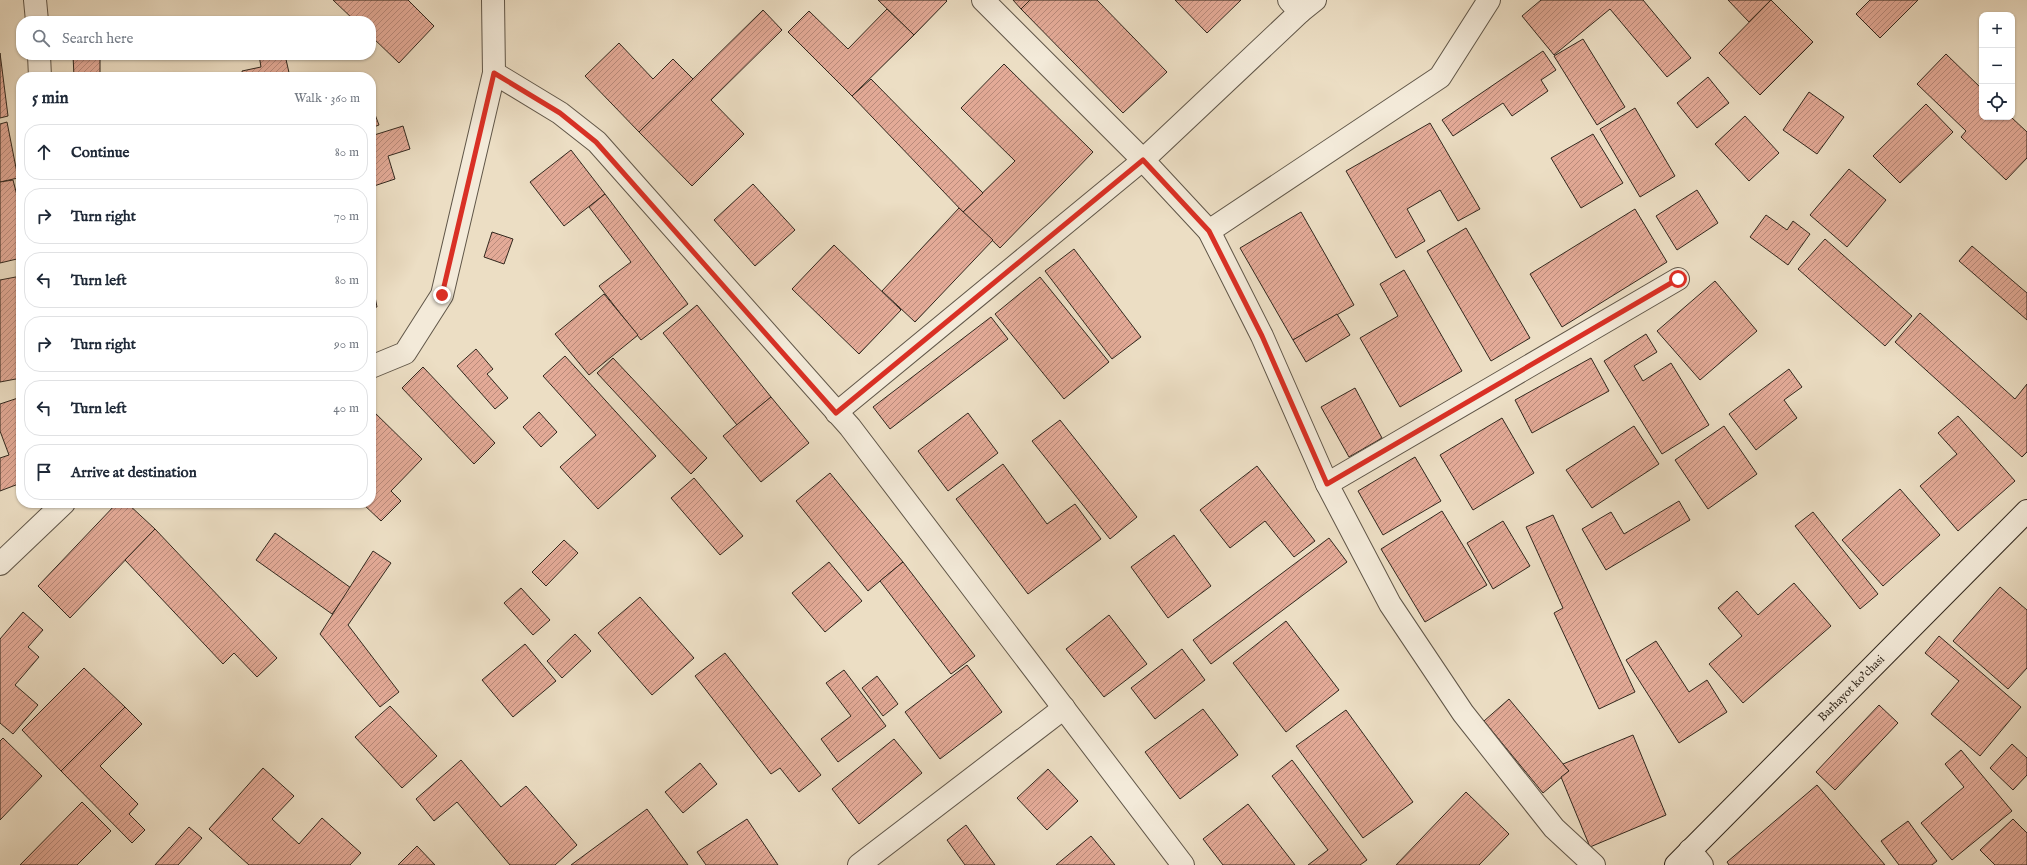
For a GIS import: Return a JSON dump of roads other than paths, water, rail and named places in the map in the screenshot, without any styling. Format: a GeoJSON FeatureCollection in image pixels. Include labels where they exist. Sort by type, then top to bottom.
{"type":"FeatureCollection","features":[{"type":"Feature","properties":{"kind":"street"},"geometry":{"type":"LineString","coordinates":[[35,0],[37,16]]}},
{"type":"Feature","properties":{"kind":"street"},"geometry":{"type":"LineString","coordinates":[[376,365],[405,353],[442,295],[494,73],[493,0]]}},
{"type":"Feature","properties":{"kind":"street"},"geometry":{"type":"LineString","coordinates":[[983,0],[1143,160],[1209,231],[1262,336],[1327,484],[1390,604],[1464,713],[1554,828],[1594,865]]}},
{"type":"Feature","properties":{"kind":"street"},"geometry":{"type":"LineString","coordinates":[[1209,231],[1440,77],[1489,0]]}},
{"type":"Feature","properties":{"kind":"street"},"geometry":{"type":"LineString","coordinates":[[1143,160],[1301,4]]}},
{"type":"Feature","properties":{"kind":"street"},"geometry":{"type":"LineString","coordinates":[[39,60],[40,72]]}},
{"type":"Feature","properties":{"kind":"street"},"geometry":{"type":"LineString","coordinates":[[494,73],[560,113],[596,142],[836,413],[859,440],[1183,865]]}},
{"type":"Feature","properties":{"kind":"street"},"geometry":{"type":"LineString","coordinates":[[1327,484],[1678,279]]}},
{"type":"Feature","properties":{"kind":"street"},"geometry":{"type":"LineString","coordinates":[[0,564],[59,508]]}},
{"type":"Feature","properties":{"kind":"street","name":"Barhayot ko'chasi"},"geometry":{"type":"LineString","coordinates":[[1689,860],[2027,511]]}},
{"type":"Feature","properties":{"kind":"street"},"geometry":{"type":"LineString","coordinates":[[859,865],[1064,708]]}},
{"type":"Feature","properties":{"kind":"lane"},"geometry":{"type":"LineString","coordinates":[[836,413],[1143,160]]}}]}
